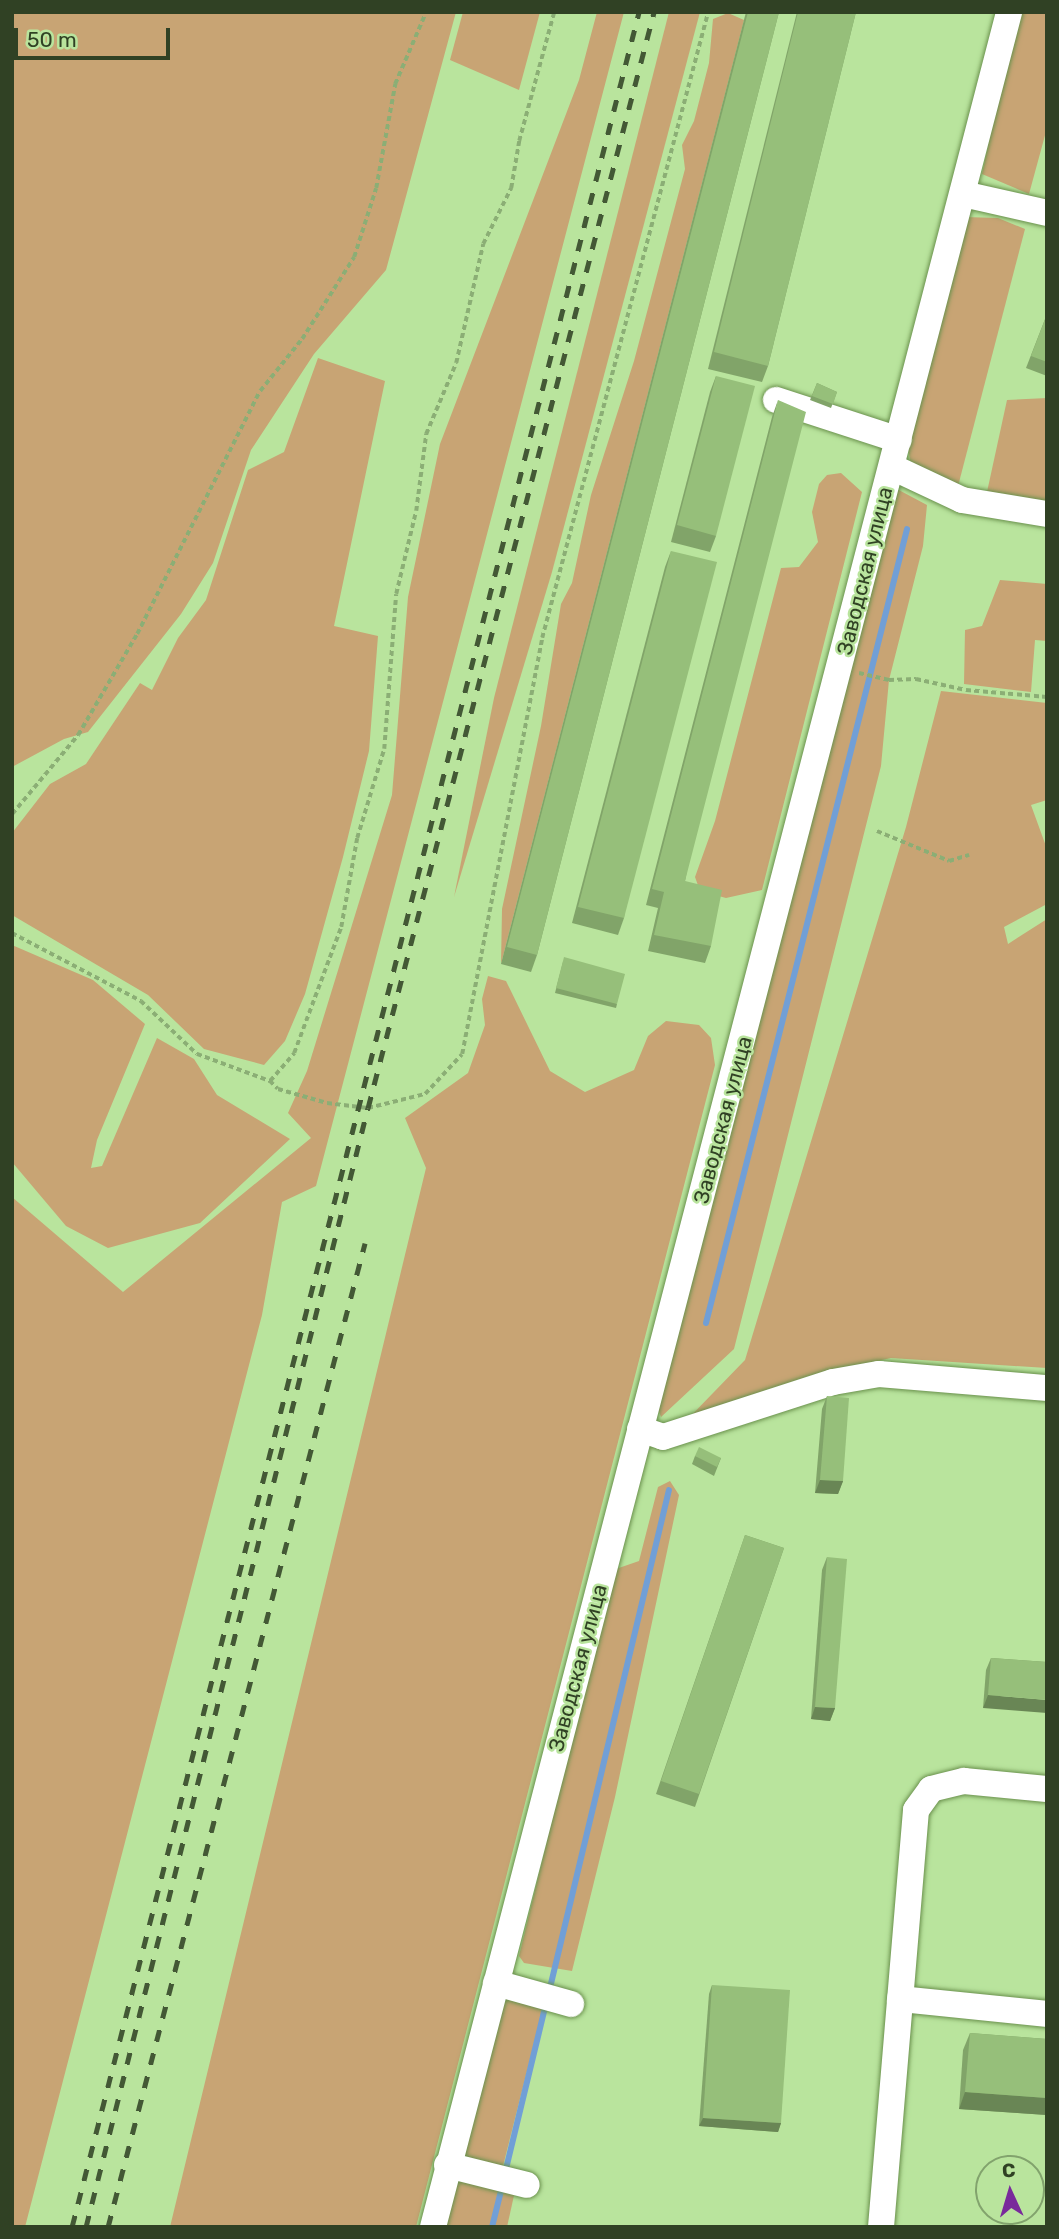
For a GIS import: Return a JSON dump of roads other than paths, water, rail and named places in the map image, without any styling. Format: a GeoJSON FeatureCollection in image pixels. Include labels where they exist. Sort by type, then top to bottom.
{"type":"FeatureCollection","features":[{"type":"Feature","properties":{"kind":"street","name":"Заводская улица"},"geometry":{"type":"LineString","coordinates":[[433,2227],[1009,12]]}},
{"type":"Feature","properties":{"kind":"street"},"geometry":{"type":"LineString","coordinates":[[962,194],[1047,213]]}},
{"type":"Feature","properties":{"kind":"street"},"geometry":{"type":"LineString","coordinates":[[776,400],[899,440]]}},
{"type":"Feature","properties":{"kind":"street"},"geometry":{"type":"LineString","coordinates":[[892,467],[962,500],[1047,514]]}},
{"type":"Feature","properties":{"kind":"street"},"geometry":{"type":"LineString","coordinates":[[640,1429],[663,1437],[833,1382],[879,1374],[1047,1388]]}},
{"type":"Feature","properties":{"kind":"street"},"geometry":{"type":"LineString","coordinates":[[674,1434],[696,1450]]}},
{"type":"Feature","properties":{"kind":"street"},"geometry":{"type":"LineString","coordinates":[[881,2227],[916,1810],[931,1789],[964,1781],[1047,1789]]}},
{"type":"Feature","properties":{"kind":"street"},"geometry":{"type":"LineString","coordinates":[[496,1983],[571,2004]]}},
{"type":"Feature","properties":{"kind":"street"},"geometry":{"type":"LineString","coordinates":[[900,1999],[1047,2014]]}},
{"type":"Feature","properties":{"kind":"street"},"geometry":{"type":"LineString","coordinates":[[447,2165],[527,2185]]}},
{"type":"Feature","properties":{"kind":"waterway"},"geometry":{"type":"LineString","coordinates":[[706,1323],[907,529]]}},
{"type":"Feature","properties":{"kind":"waterway"},"geometry":{"type":"LineString","coordinates":[[549,1992],[669,1490]]}},
{"type":"Feature","properties":{"kind":"waterway"},"geometry":{"type":"LineString","coordinates":[[505,2173],[546,2003]]}},
{"type":"Feature","properties":{"kind":"waterway"},"geometry":{"type":"LineString","coordinates":[[492,2227],[502,2187]]}},
{"type":"Feature","properties":{"kind":"railway"},"geometry":{"type":"LineString","coordinates":[[72,2227],[639,12]]}},
{"type":"Feature","properties":{"kind":"railway"},"geometry":{"type":"LineString","coordinates":[[86,2227],[368,1108],[654,12]]}},
{"type":"Feature","properties":{"kind":"railway"},"geometry":{"type":"LineString","coordinates":[[108,2227],[365,1243]]}}]}
